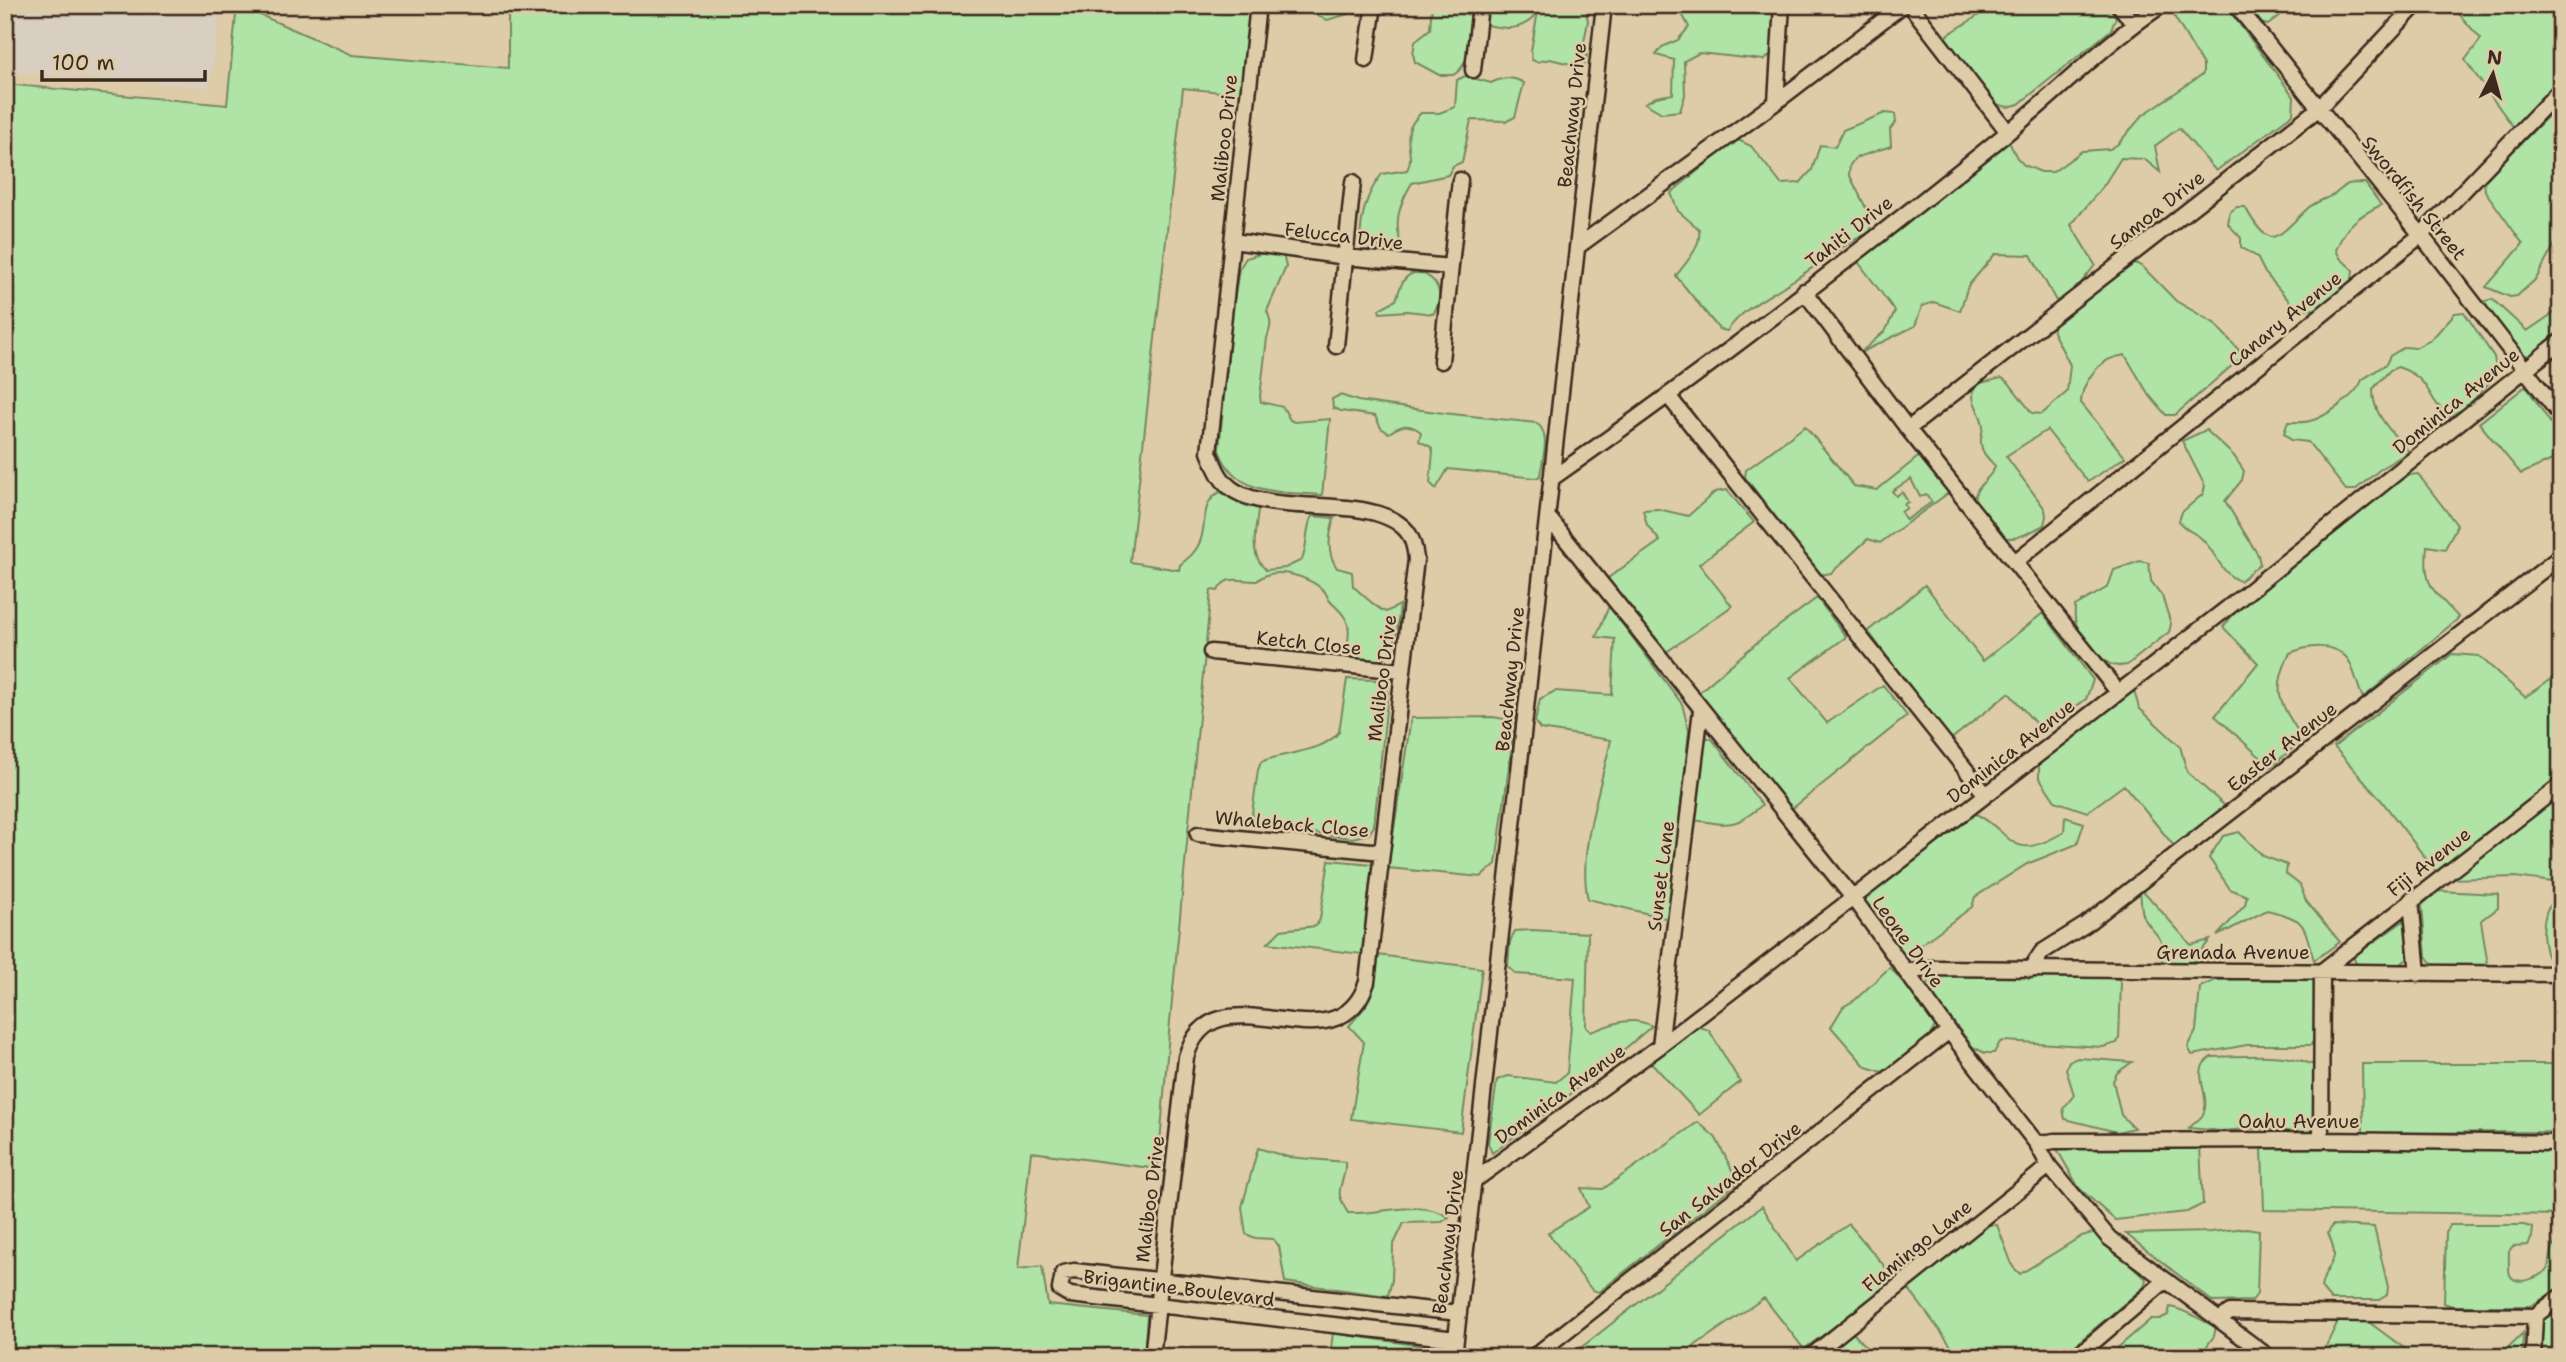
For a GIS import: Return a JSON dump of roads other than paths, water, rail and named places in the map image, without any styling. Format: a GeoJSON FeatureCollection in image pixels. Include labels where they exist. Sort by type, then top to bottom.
{"type":"FeatureCollection","features":[{"type":"Feature","properties":{"kind":"street","name":"Maliboo Drive"},"geometry":{"type":"LineString","coordinates":[[1152,1357],[1186,1057],[1192,1038],[1216,1018],[1242,1015],[1315,1023],[1331,1022],[1357,1004],[1367,982],[1416,559],[1414,544],[1406,530],[1394,520],[1367,511],[1264,501],[1235,491],[1217,474],[1209,452],[1258,5]]}},
{"type":"Feature","properties":{"kind":"street"},"geometry":{"type":"LineString","coordinates":[[1366,60],[1374,5]]}},
{"type":"Feature","properties":{"kind":"street"},"geometry":{"type":"LineString","coordinates":[[1472,70],[1480,5]]}},
{"type":"Feature","properties":{"kind":"street","name":"Beachway Drive"},"geometry":{"type":"LineString","coordinates":[[1454,1357],[1604,5]]}},
{"type":"Feature","properties":{"kind":"street"},"geometry":{"type":"LineString","coordinates":[[1776,103],[1782,5]]}},
{"type":"Feature","properties":{"kind":"street"},"geometry":{"type":"LineString","coordinates":[[1577,247],[1776,103],[1903,5]]}},
{"type":"Feature","properties":{"kind":"street"},"geometry":{"type":"LineString","coordinates":[[1910,5],[2008,132]]}},
{"type":"Feature","properties":{"kind":"street"},"geometry":{"type":"LineString","coordinates":[[2119,5],[2134,24]]}},
{"type":"Feature","properties":{"kind":"street","name":"Tahiti Drive"},"geometry":{"type":"LineString","coordinates":[[1551,479],[1669,397],[2008,132],[2134,24],[2162,5]]}},
{"type":"Feature","properties":{"kind":"street","name":"Swordfish Street"},"geometry":{"type":"LineString","coordinates":[[2236,5],[2421,235],[2561,416]]}},
{"type":"Feature","properties":{"kind":"street","name":"Samoa Drive"},"geometry":{"type":"LineString","coordinates":[[1908,429],[2318,109],[2416,5]]}},
{"type":"Feature","properties":{"kind":"street","name":"Canary Avenue"},"geometry":{"type":"LineString","coordinates":[[2016,561],[2421,235],[2561,89]]}},
{"type":"Feature","properties":{"kind":"street"},"geometry":{"type":"LineString","coordinates":[[1441,361],[1461,180]]}},
{"type":"Feature","properties":{"kind":"street"},"geometry":{"type":"LineString","coordinates":[[1336,346],[1353,181]]}},
{"type":"Feature","properties":{"kind":"street","name":"Felucca Drive"},"geometry":{"type":"LineString","coordinates":[[1233,242],[1450,267]]}},
{"type":"Feature","properties":{"kind":"street"},"geometry":{"type":"LineString","coordinates":[[1804,291],[1908,429],[2119,692]]}},
{"type":"Feature","properties":{"kind":"street","name":"Dominica Avenue"},"geometry":{"type":"LineString","coordinates":[[1475,1180],[1660,1046],[1853,898],[2234,603],[2561,341]]}},
{"type":"Feature","properties":{"kind":"street"},"geometry":{"type":"LineString","coordinates":[[1669,397],[1986,795]]}},
{"type":"Feature","properties":{"kind":"street","name":"Leone Drive"},"geometry":{"type":"LineString","coordinates":[[1548,517],[1853,898],[1949,1031],[2037,1144],[2049,1166],[2109,1238],[2269,1357]]}},
{"type":"Feature","properties":{"kind":"street","name":"Easter Avenue"},"geometry":{"type":"LineString","coordinates":[[2030,970],[2042,953],[2085,925],[2561,556]]}},
{"type":"Feature","properties":{"kind":"street","name":"Ketch Close"},"geometry":{"type":"LineString","coordinates":[[1211,653],[1402,671]]}},
{"type":"Feature","properties":{"kind":"street","name":"Sunset Lane"},"geometry":{"type":"LineString","coordinates":[[1660,1046],[1701,710]]}},
{"type":"Feature","properties":{"kind":"street","name":"Fiji Avenue"},"geometry":{"type":"LineString","coordinates":[[2322,971],[2561,785]]}},
{"type":"Feature","properties":{"kind":"street","name":"Whaleback Close"},"geometry":{"type":"LineString","coordinates":[[1198,834],[1382,852]]}},
{"type":"Feature","properties":{"kind":"street"},"geometry":{"type":"LineString","coordinates":[[2411,900],[2418,974]]}},
{"type":"Feature","properties":{"kind":"street","name":"Grenada Avenue"},"geometry":{"type":"LineString","coordinates":[[1906,972],[1931,968],[2561,975]]}},
{"type":"Feature","properties":{"kind":"street"},"geometry":{"type":"LineString","coordinates":[[2321,1140],[2322,971]]}},
{"type":"Feature","properties":{"kind":"street","name":"San Salvador Drive"},"geometry":{"type":"LineString","coordinates":[[1533,1357],[1949,1031]]}},
{"type":"Feature","properties":{"kind":"street","name":"Oahu Avenue"},"geometry":{"type":"LineString","coordinates":[[2037,1144],[2054,1141],[2321,1140],[2561,1143]]}},
{"type":"Feature","properties":{"kind":"street","name":"Flamingo Lane"},"geometry":{"type":"LineString","coordinates":[[1810,1357],[2049,1166]]}},
{"type":"Feature","properties":{"kind":"street","name":"Brigantine Boulevard"},"geometry":{"type":"LineString","coordinates":[[1456,1339],[1157,1306],[1070,1295],[1060,1289],[1063,1273],[1074,1271],[1459,1313]]}},
{"type":"Feature","properties":{"kind":"street"},"geometry":{"type":"LineString","coordinates":[[2076,1357],[2165,1281]]}},
{"type":"Feature","properties":{"kind":"street"},"geometry":{"type":"LineString","coordinates":[[2220,1320],[2230,1312],[2535,1315],[2561,1296]]}},
{"type":"Feature","properties":{"kind":"street"},"geometry":{"type":"LineString","coordinates":[[2533,1357],[2535,1315]]}}]}
